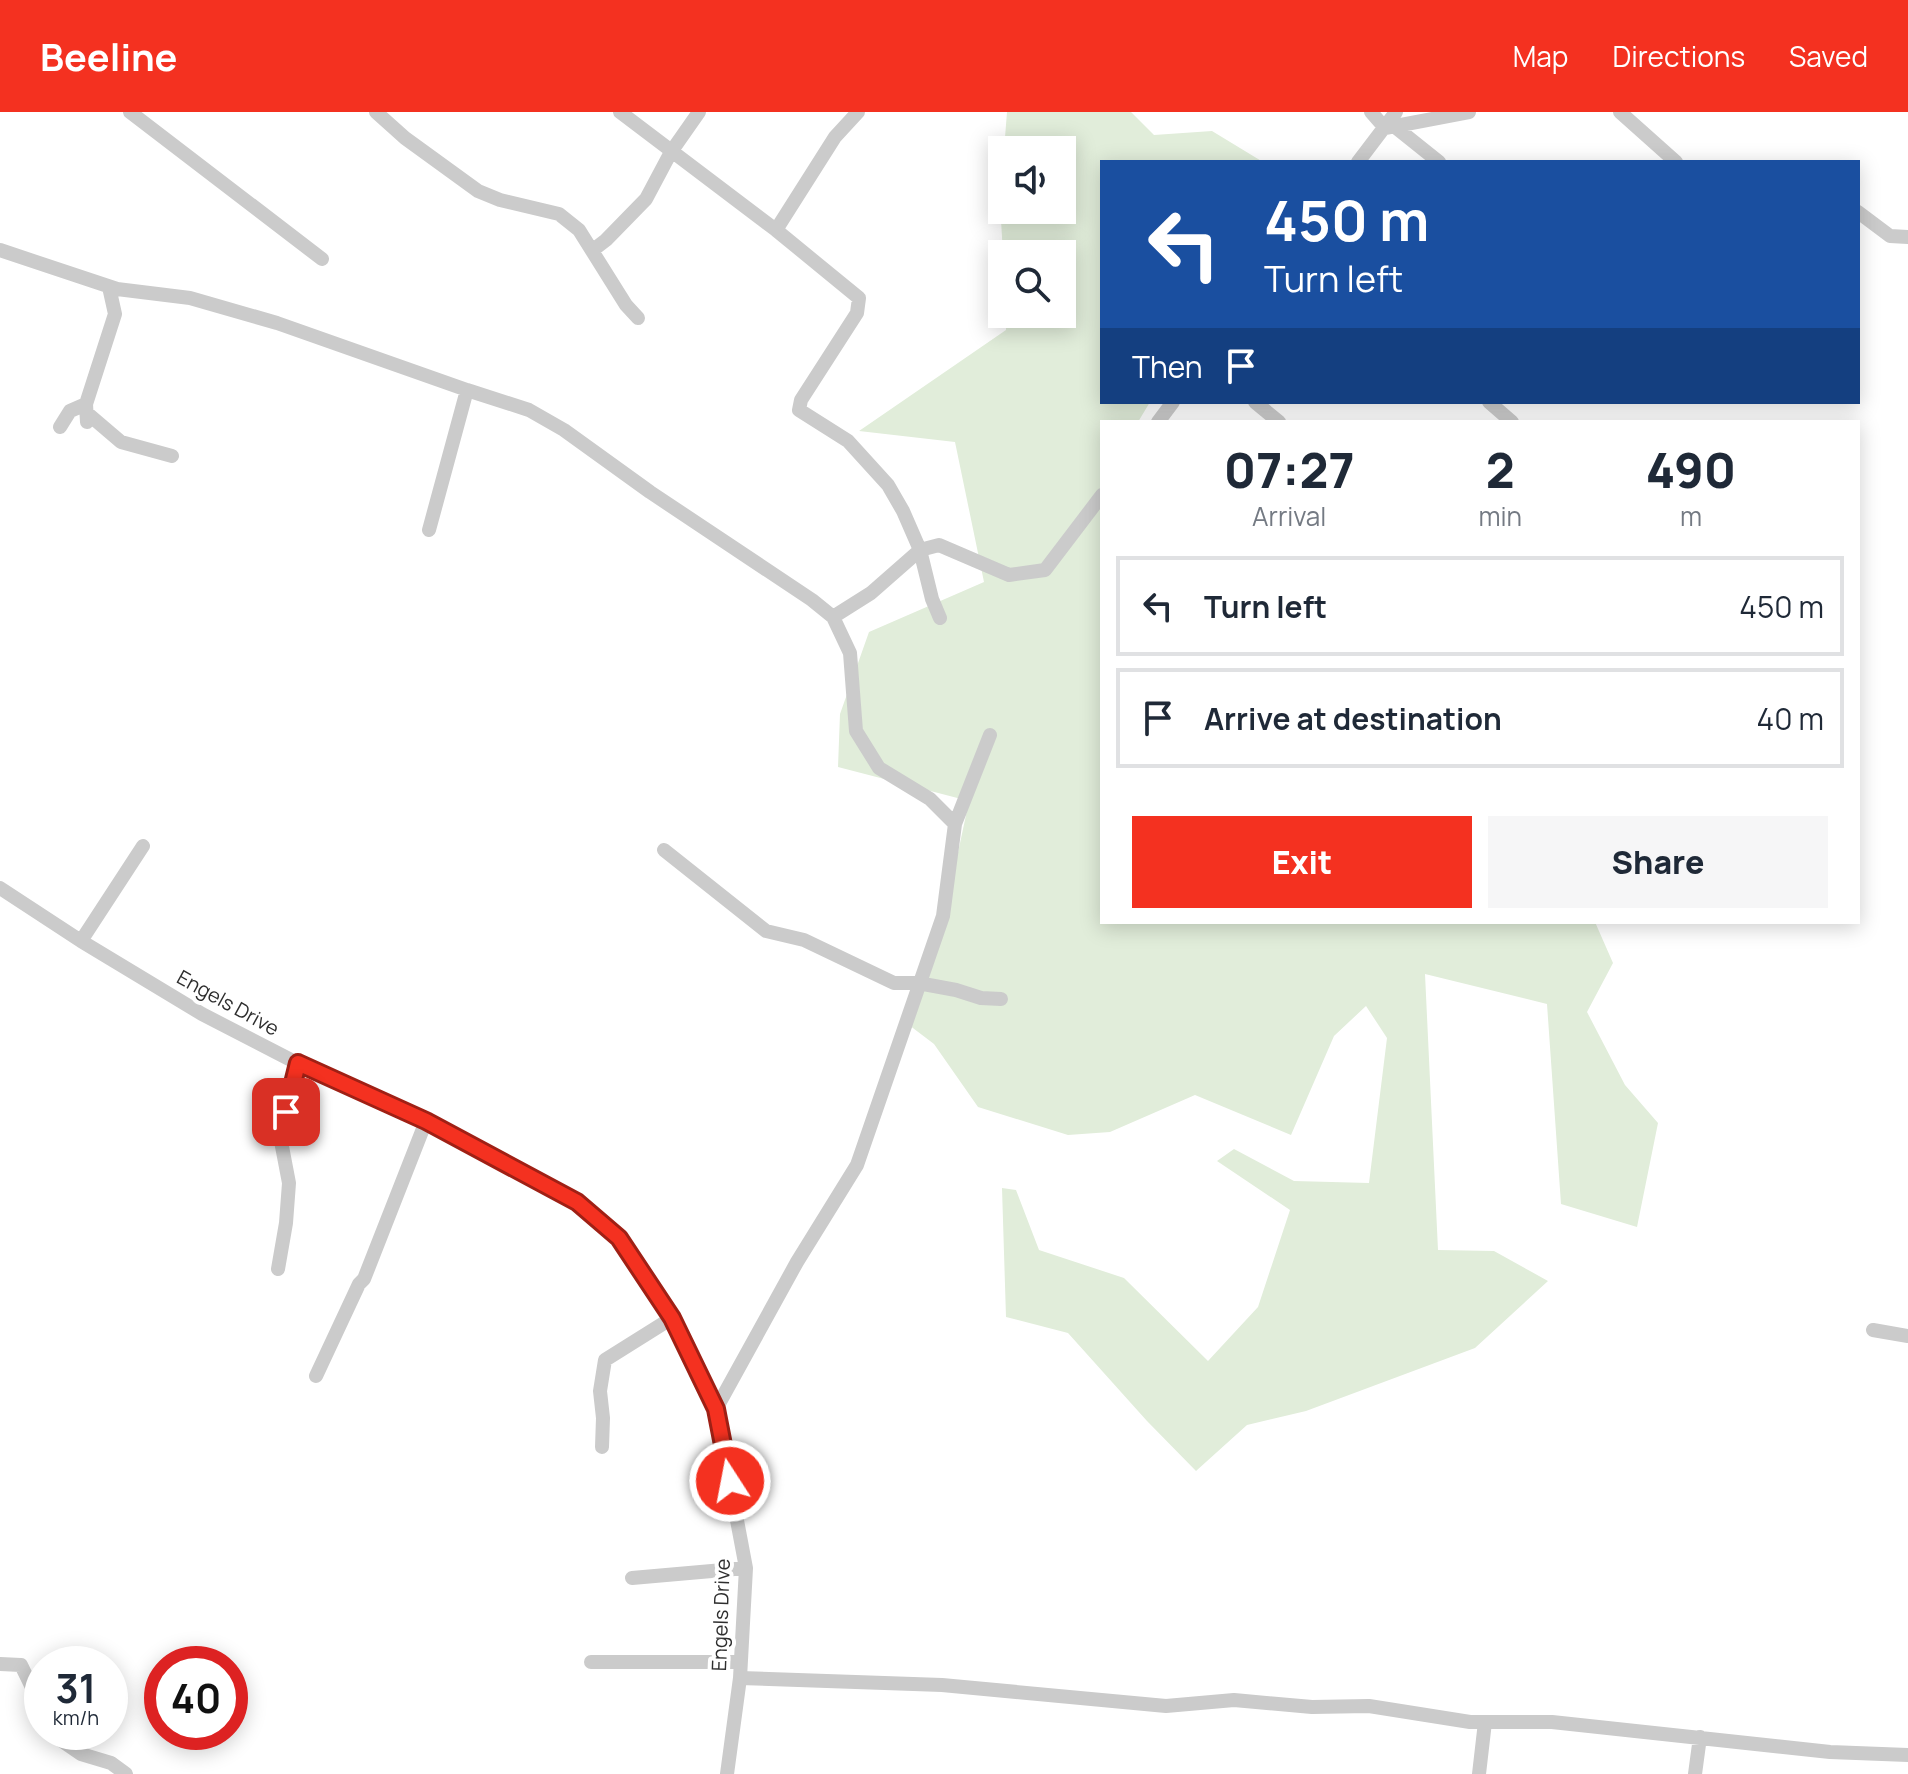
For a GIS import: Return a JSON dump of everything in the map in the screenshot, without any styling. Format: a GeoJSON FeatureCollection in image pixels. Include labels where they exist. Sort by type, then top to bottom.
{"type":"FeatureCollection","features":[{"type":"Feature","properties":{"kind":"street"},"geometry":{"type":"LineString","coordinates":[[130,112],[322,259]]}},
{"type":"Feature","properties":{"kind":"street"},"geometry":{"type":"LineString","coordinates":[[376,112],[405,138],[478,191],[500,200],[559,214],[579,230],[626,305],[638,318]]}},
{"type":"Feature","properties":{"kind":"street"},"geometry":{"type":"LineString","coordinates":[[620,112],[776,230],[859,298],[857,313],[801,400],[799,410],[848,441],[888,485],[920,550],[940,618]]}},
{"type":"Feature","properties":{"kind":"street"},"geometry":{"type":"LineString","coordinates":[[593,250],[646,199],[671,152],[699,112]]}},
{"type":"Feature","properties":{"kind":"street"},"geometry":{"type":"LineString","coordinates":[[776,230],[835,137],[858,112]]}},
{"type":"Feature","properties":{"kind":"street"},"geometry":{"type":"LineString","coordinates":[[1371,112],[1391,122],[1437,160]]}},
{"type":"Feature","properties":{"kind":"street"},"geometry":{"type":"LineString","coordinates":[[1360,160],[1391,122],[1469,112]]}},
{"type":"Feature","properties":{"kind":"street"},"geometry":{"type":"LineString","coordinates":[[1620,112],[1674,160]]}},
{"type":"Feature","properties":{"kind":"street"},"geometry":{"type":"LineString","coordinates":[[1860,214],[1890,236],[1908,237]]}},
{"type":"Feature","properties":{"kind":"street"},"geometry":{"type":"LineString","coordinates":[[0,250],[109,287],[190,298],[277,323],[529,410],[564,430],[833,617],[850,653],[856,731],[879,768],[930,799],[955,824]]}},
{"type":"Feature","properties":{"kind":"street"},"geometry":{"type":"LineString","coordinates":[[87,413],[115,314],[109,287]]}},
{"type":"Feature","properties":{"kind":"street"},"geometry":{"type":"LineString","coordinates":[[429,530],[467,390]]}},
{"type":"Feature","properties":{"kind":"street"},"geometry":{"type":"LineString","coordinates":[[1257,404],[1277,420]]}},
{"type":"Feature","properties":{"kind":"street"},"geometry":{"type":"LineString","coordinates":[[1491,404],[1510,420]]}},
{"type":"Feature","properties":{"kind":"street"},"geometry":{"type":"LineString","coordinates":[[60,427],[70,411],[87,413],[121,442],[172,456]]}},
{"type":"Feature","properties":{"kind":"street"},"geometry":{"type":"LineString","coordinates":[[833,617],[871,593],[920,550],[939,545],[1009,575],[1045,570],[1100,498]]}},
{"type":"Feature","properties":{"kind":"street"},"geometry":{"type":"LineString","coordinates":[[716,1409],[797,1262],[857,1165],[943,916],[955,824],[990,735]]}},
{"type":"Feature","properties":{"kind":"street"},"geometry":{"type":"LineString","coordinates":[[81,941],[143,846]]}},
{"type":"Feature","properties":{"kind":"street"},"geometry":{"type":"LineString","coordinates":[[664,850],[766,931],[804,940],[894,983],[918,983],[981,998],[1001,999]]}},
{"type":"Feature","properties":{"kind":"street","name":"Engels Drive"},"geometry":{"type":"LineString","coordinates":[[0,888],[202,1014],[298,1063],[426,1121],[577,1202],[619,1238],[672,1318],[716,1409],[746,1568],[740,1678],[727,1774]]}},
{"type":"Feature","properties":{"kind":"street"},"geometry":{"type":"LineString","coordinates":[[278,1269],[289,1183],[280,1136],[298,1063]]}},
{"type":"Feature","properties":{"kind":"street"},"geometry":{"type":"LineString","coordinates":[[316,1376],[364,1279],[426,1121]]}},
{"type":"Feature","properties":{"kind":"street"},"geometry":{"type":"LineString","coordinates":[[602,1447],[600,1391],[605,1360],[672,1318]]}},
{"type":"Feature","properties":{"kind":"street"},"geometry":{"type":"LineString","coordinates":[[1873,1330],[1908,1336]]}},
{"type":"Feature","properties":{"kind":"street"},"geometry":{"type":"LineString","coordinates":[[632,1578],[746,1568]]}},
{"type":"Feature","properties":{"kind":"street"},"geometry":{"type":"LineString","coordinates":[[591,1662],[739,1662]]}},
{"type":"Feature","properties":{"kind":"street"},"geometry":{"type":"LineString","coordinates":[[0,1664],[21,1665],[24,1671]]}},
{"type":"Feature","properties":{"kind":"street"},"geometry":{"type":"LineString","coordinates":[[740,1678],[942,1685],[1166,1706],[1234,1700],[1312,1707],[1369,1706],[1470,1722],[1552,1722],[1830,1752],[1908,1755]]}},
{"type":"Feature","properties":{"kind":"street"},"geometry":{"type":"LineString","coordinates":[[1479,1774],[1485,1722]]}},
{"type":"Feature","properties":{"kind":"street"},"geometry":{"type":"LineString","coordinates":[[1695,1774],[1700,1737]]}},
{"type":"Feature","properties":{"kind":"street"},"geometry":{"type":"LineString","coordinates":[[75,1750],[111,1763],[126,1774]]}},
{"type":"Feature","properties":{"kind":"green space"},"geometry":{"type":"Polygon","coordinates":[[[1007,112],[1131,112],[1154,135],[1212,131],[1260,160],[1100,160],[1100,404],[1149,404],[1139,420],[1100,420],[1100,924],[1596,924],[1613,963],[1587,1012],[1625,1085],[1658,1123],[1637,1227],[1561,1204],[1547,1004],[1425,974],[1438,1250],[1494,1251],[1548,1281],[1475,1348],[1306,1411],[1247,1425],[1196,1471],[1068,1333],[1006,1317],[1002,1188],[1016,1190],[1039,1250],[1124,1278],[1208,1361],[1258,1307],[1290,1210],[1217,1161],[1234,1149],[1294,1181],[1369,1183],[1387,1038],[1366,1006],[1334,1036],[1291,1135],[1195,1095],[1110,1132],[1068,1135],[978,1107],[934,1044],[901,1019],[950,890],[969,801],[838,767],[840,714],[869,632],[984,582],[955,442],[859,431],[1006,328],[1076,328],[1076,240],[1002,240],[1001,224],[1076,224],[1076,136],[1005,136],[1007,112]]]}},
{"type":"Feature","properties":{"kind":"route"},"geometry":{"type":"LineString","coordinates":[[286,1112],[298,1063],[426,1121],[577,1202],[619,1238],[672,1318],[716,1409],[730,1481]]}}]}
